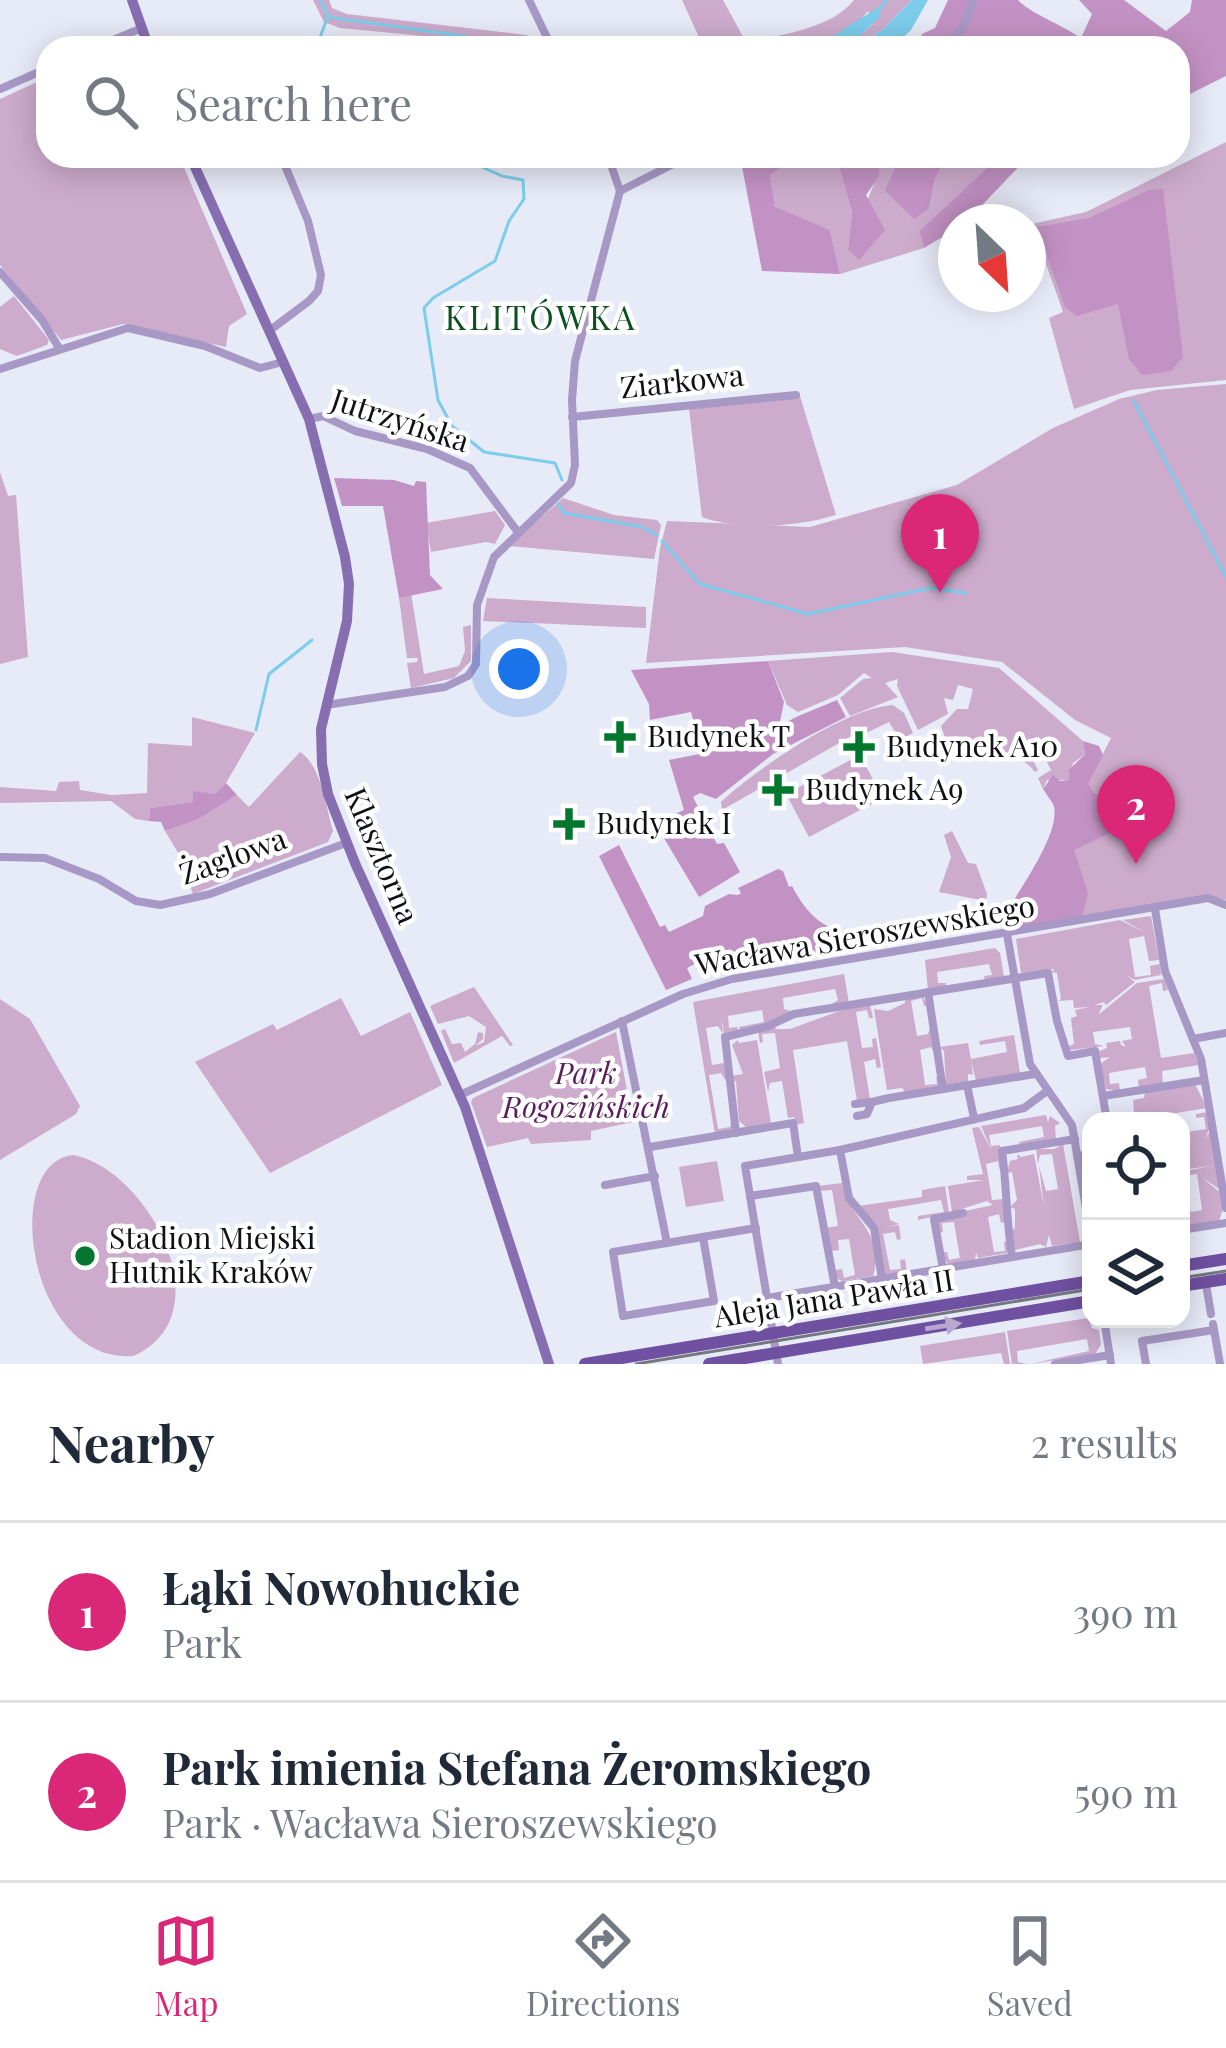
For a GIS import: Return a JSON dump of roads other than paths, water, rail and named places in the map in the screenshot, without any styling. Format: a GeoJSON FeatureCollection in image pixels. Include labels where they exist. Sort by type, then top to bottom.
{"type":"FeatureCollection","features":[{"type":"Feature","properties":{"kind":"main road"},"geometry":{"type":"LineString","coordinates":[[1190,1265],[1226,1259]]}},
{"type":"Feature","properties":{"kind":"main road"},"geometry":{"type":"LineString","coordinates":[[1190,1285],[1226,1279]]}},
{"type":"Feature","properties":{"kind":"main road","name":"Aleja Jana Pawła II"},"geometry":{"type":"LineString","coordinates":[[586,1364],[1082,1282]]}},
{"type":"Feature","properties":{"kind":"main road","name":"Aleja Jana Pawła II"},"geometry":{"type":"LineString","coordinates":[[709,1364],[777,1359],[1082,1303]]}},
{"type":"Feature","properties":{"kind":"street"},"geometry":{"type":"LineString","coordinates":[[132,0],[145,36]]}},
{"type":"Feature","properties":{"kind":"street"},"geometry":{"type":"LineString","coordinates":[[529,0],[546,36]]}},
{"type":"Feature","properties":{"kind":"street"},"geometry":{"type":"LineString","coordinates":[[954,36],[973,0]]}},
{"type":"Feature","properties":{"kind":"street"},"geometry":{"type":"LineString","coordinates":[[123,36],[142,28]]}},
{"type":"Feature","properties":{"kind":"street"},"geometry":{"type":"LineString","coordinates":[[0,89],[36,73]]}},
{"type":"Feature","properties":{"kind":"street","name":"Klasztorna"},"geometry":{"type":"LineString","coordinates":[[195,168],[309,419],[350,584],[346,627],[324,706],[323,774],[346,843],[460,1095],[548,1364]]}},
{"type":"Feature","properties":{"kind":"street"},"geometry":{"type":"LineString","coordinates":[[268,331],[309,301],[318,291],[321,275],[308,221],[285,168]]}},
{"type":"Feature","properties":{"kind":"street"},"geometry":{"type":"LineString","coordinates":[[324,706],[445,687],[468,676],[476,664],[476,612],[496,554],[572,479],[574,361],[620,191],[612,168]]}},
{"type":"Feature","properties":{"kind":"street"},"geometry":{"type":"LineString","coordinates":[[620,191],[665,168]]}},
{"type":"Feature","properties":{"kind":"street"},"geometry":{"type":"LineString","coordinates":[[0,272],[42,320],[58,348]]}},
{"type":"Feature","properties":{"kind":"street"},"geometry":{"type":"LineString","coordinates":[[0,369],[128,328],[205,346],[260,368],[283,362]]}},
{"type":"Feature","properties":{"kind":"street","name":"Ziarkowa"},"geometry":{"type":"LineString","coordinates":[[572,417],[796,395]]}},
{"type":"Feature","properties":{"kind":"street","name":"Jutrzyńska"},"geometry":{"type":"LineString","coordinates":[[309,419],[323,416],[470,468],[517,531]]}},
{"type":"Feature","properties":{"kind":"street","name":"Żaglowa"},"geometry":{"type":"LineString","coordinates":[[0,856],[58,862],[136,901],[160,905],[199,898],[346,843]]}},
{"type":"Feature","properties":{"kind":"street","name":"Wacława Sieroszewskiego"},"geometry":{"type":"LineString","coordinates":[[460,1095],[698,988],[732,979],[1208,898],[1226,905]]}},
{"type":"Feature","properties":{"kind":"street"},"geometry":{"type":"LineString","coordinates":[[1154,909],[1165,971],[1204,1080],[1226,1208]]}},
{"type":"Feature","properties":{"kind":"street"},"geometry":{"type":"LineString","coordinates":[[1007,933],[1035,1074],[1068,1114],[1088,1220]]}},
{"type":"Feature","properties":{"kind":"street"},"geometry":{"type":"LineString","coordinates":[[736,1132],[725,1037],[764,1028],[794,1014],[1048,973],[1068,1055],[1095,1051],[1106,1112]]}},
{"type":"Feature","properties":{"kind":"street"},"geometry":{"type":"LineString","coordinates":[[928,992],[944,1089]]}},
{"type":"Feature","properties":{"kind":"street"},"geometry":{"type":"LineString","coordinates":[[622,1021],[667,1243]]}},
{"type":"Feature","properties":{"kind":"street"},"geometry":{"type":"LineString","coordinates":[[1192,1039],[1225,1033]]}},
{"type":"Feature","properties":{"kind":"street"},"geometry":{"type":"LineString","coordinates":[[855,1104],[1035,1074]]}},
{"type":"Feature","properties":{"kind":"street"},"geometry":{"type":"LineString","coordinates":[[1103,1096],[1204,1080]]}},
{"type":"Feature","properties":{"kind":"street"},"geometry":{"type":"LineString","coordinates":[[967,1085],[974,1118]]}},
{"type":"Feature","properties":{"kind":"street"},"geometry":{"type":"LineString","coordinates":[[777,1359],[745,1166],[840,1150],[1028,1106],[1047,1090]]}},
{"type":"Feature","properties":{"kind":"street"},"geometry":{"type":"LineString","coordinates":[[857,1116],[867,1114],[872,1102]]}},
{"type":"Feature","properties":{"kind":"street"},"geometry":{"type":"LineString","coordinates":[[650,1147],[793,1123],[798,1157]]}},
{"type":"Feature","properties":{"kind":"street"},"geometry":{"type":"LineString","coordinates":[[1012,1256],[1002,1150],[1075,1138]]}},
{"type":"Feature","properties":{"kind":"street"},"geometry":{"type":"LineString","coordinates":[[840,1150],[849,1198],[874,1228],[882,1280]]}},
{"type":"Feature","properties":{"kind":"street"},"geometry":{"type":"LineString","coordinates":[[1077,1156],[1082,1155]]}},
{"type":"Feature","properties":{"kind":"street"},"geometry":{"type":"LineString","coordinates":[[605,1185],[655,1176]]}},
{"type":"Feature","properties":{"kind":"street"},"geometry":{"type":"LineString","coordinates":[[750,1196],[816,1186],[835,1287]]}},
{"type":"Feature","properties":{"kind":"street"},"geometry":{"type":"LineString","coordinates":[[943,1269],[934,1219],[963,1213]]}},
{"type":"Feature","properties":{"kind":"street"},"geometry":{"type":"LineString","coordinates":[[1190,1229],[1226,1223]]}},
{"type":"Feature","properties":{"kind":"street"},"geometry":{"type":"LineString","coordinates":[[703,1237],[714,1301],[623,1316],[613,1252],[755,1228]]}},
{"type":"Feature","properties":{"kind":"street"},"geometry":{"type":"LineString","coordinates":[[767,1298],[1082,1243]]}},
{"type":"Feature","properties":{"kind":"street"},"geometry":{"type":"LineString","coordinates":[[1206,1282],[1220,1364]]}},
{"type":"Feature","properties":{"kind":"street"},"geometry":{"type":"LineString","coordinates":[[1146,1364],[1142,1341],[1212,1323]]}},
{"type":"Feature","properties":{"kind":"street"},"geometry":{"type":"LineString","coordinates":[[1055,1364],[1111,1360],[1106,1328]]}},
{"type":"Feature","properties":{"kind":"water"},"geometry":{"type":"Polygon","coordinates":[[[912,0],[928,0],[905,36],[873,36],[912,0]]]}},
{"type":"Feature","properties":{"kind":"water"},"geometry":{"type":"Polygon","coordinates":[[[877,8],[881,16],[859,36],[833,36],[877,8]]]}},
{"type":"Feature","properties":{"kind":"waterway"},"geometry":{"type":"LineString","coordinates":[[320,0],[328,16],[335,18],[462,36]]}},
{"type":"Feature","properties":{"kind":"waterway"},"geometry":{"type":"LineString","coordinates":[[877,12],[887,0]]}},
{"type":"Feature","properties":{"kind":"waterway"},"geometry":{"type":"LineString","coordinates":[[320,36],[328,16]]}},
{"type":"Feature","properties":{"kind":"waterway"},"geometry":{"type":"LineString","coordinates":[[484,168],[523,180],[524,199],[509,221],[495,261],[424,308],[438,400],[452,426],[484,452],[555,463],[562,480]]}},
{"type":"Feature","properties":{"kind":"waterway"},"geometry":{"type":"LineString","coordinates":[[1134,401],[1226,577]]}},
{"type":"Feature","properties":{"kind":"waterway"},"geometry":{"type":"LineString","coordinates":[[558,504],[564,513],[642,527],[657,535]]}},
{"type":"Feature","properties":{"kind":"waterway"},"geometry":{"type":"LineString","coordinates":[[662,541],[700,584],[808,614],[930,588],[966,593]]}},
{"type":"Feature","properties":{"kind":"waterway"},"geometry":{"type":"LineString","coordinates":[[256,730],[269,674],[312,640]]}},
{"type":"Feature","properties":{"kind":"tram line"},"geometry":{"type":"LineString","coordinates":[[1190,1277],[1226,1271]]}},
{"type":"Feature","properties":{"kind":"tram line"},"geometry":{"type":"LineString","coordinates":[[636,1364],[1082,1290]]}},
{"type":"Feature","properties":{"kind":"place","name":"Łąki Nowohuckie"},"geometry":{"type":"Point","coordinates":[940,593]}},
{"type":"Feature","properties":{"kind":"place","name":"Budynek T"},"geometry":{"type":"Point","coordinates":[620,737]}},
{"type":"Feature","properties":{"kind":"place","name":"Budynek A10"},"geometry":{"type":"Point","coordinates":[859,747]}},
{"type":"Feature","properties":{"kind":"place","name":"Budynek A9"},"geometry":{"type":"Point","coordinates":[778,790]}},
{"type":"Feature","properties":{"kind":"place","name":"Budynek I"},"geometry":{"type":"Point","coordinates":[569,824]}},
{"type":"Feature","properties":{"kind":"place","name":"Park imienia Stefana Żeromskiego"},"geometry":{"type":"Point","coordinates":[1136,864]}},
{"type":"Feature","properties":{"kind":"place","name":"Stadion Miejski Hutnik Kraków"},"geometry":{"type":"Point","coordinates":[85,1256]}},
{"type":"Feature","properties":{"kind":"district","name":"KLITÓWKA"},"geometry":{"type":"Point","coordinates":[541,318]}},
{"type":"Feature","properties":{"kind":"park label","name":"Park Rogozińskich"},"geometry":{"type":"Point","coordinates":[586,1091]}}]}
